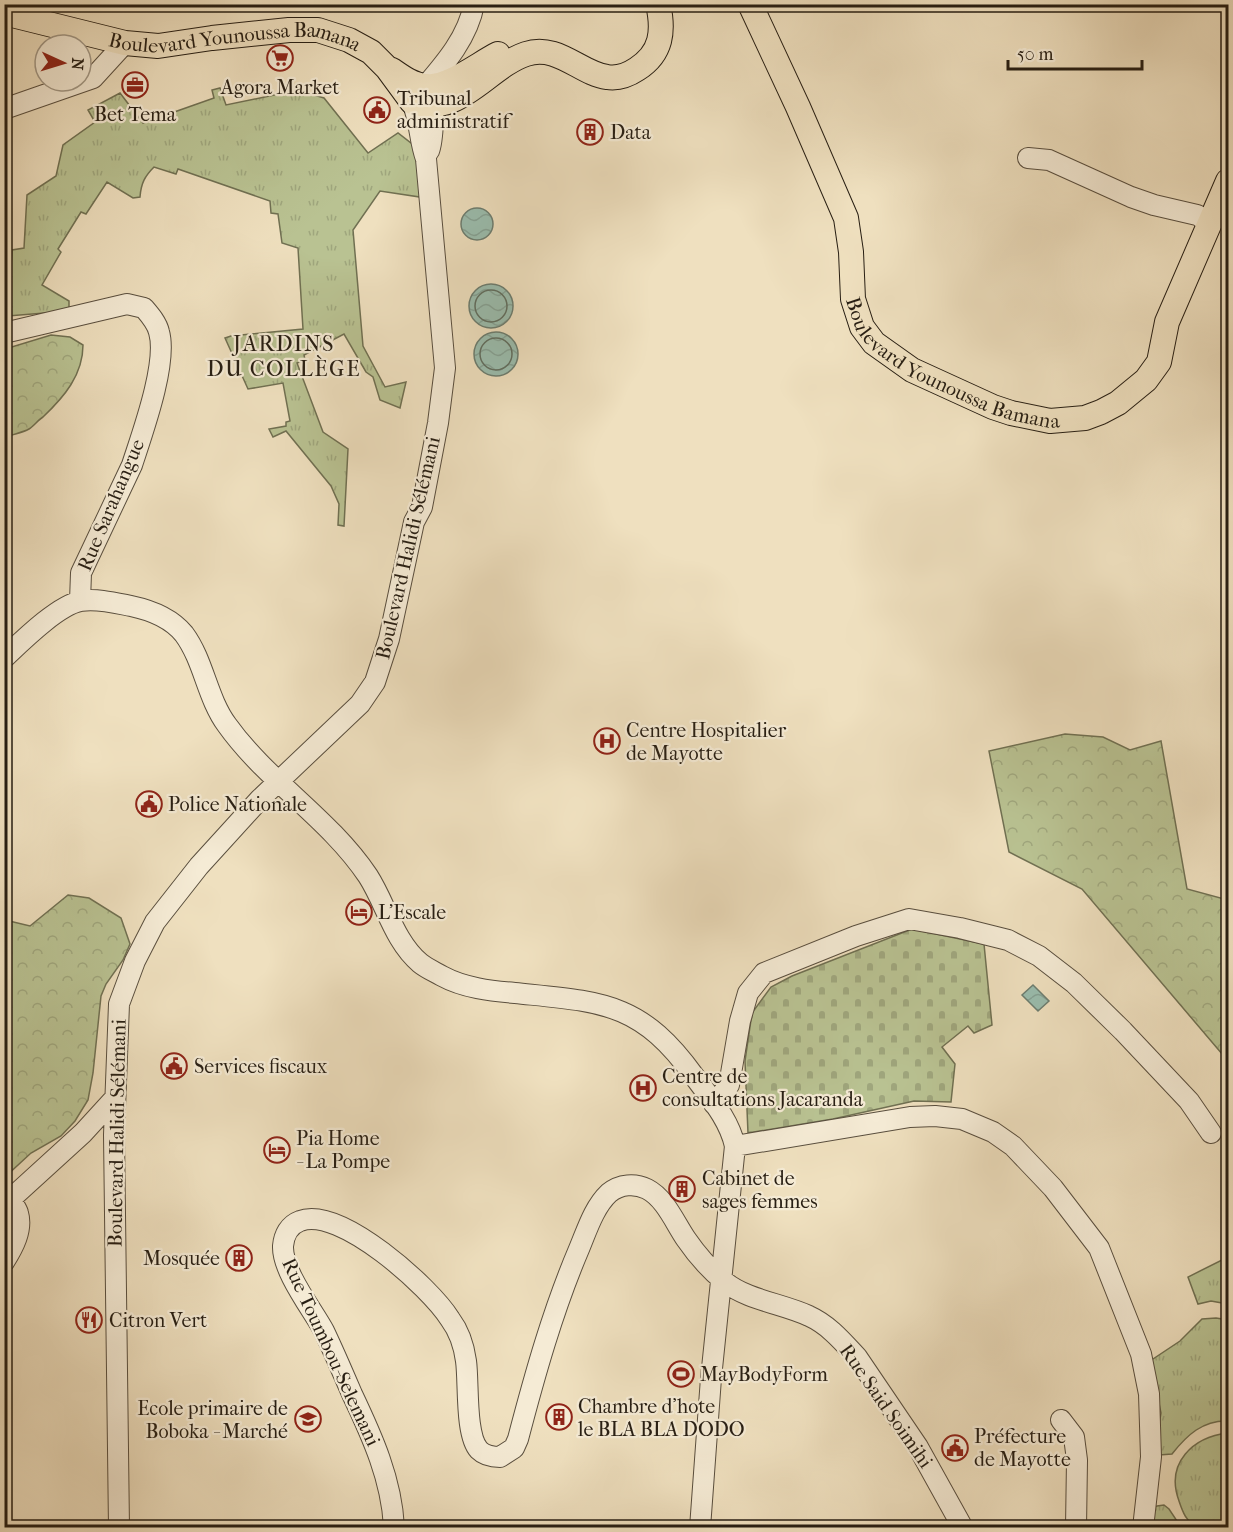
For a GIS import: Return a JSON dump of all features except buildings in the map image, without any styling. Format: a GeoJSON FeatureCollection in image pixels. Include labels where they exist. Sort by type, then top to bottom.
{"type":"FeatureCollection","features":[{"type":"Feature","properties":{"kind":"main road"},"geometry":{"type":"LineString","coordinates":[[425,98],[488,59],[525,44],[541,46],[594,74],[608,78],[626,76],[647,62],[655,53],[662,20],[658,4]]}},
{"type":"Feature","properties":{"kind":"main road","name":"Boulevard Younoussa Bamana"},"geometry":{"type":"LineString","coordinates":[[750,4],[840,202],[850,241],[853,298],[862,327],[874,343],[912,370],[993,407],[1036,419],[1068,421],[1101,412],[1146,380],[1159,362],[1167,322],[1228,181]]}},
{"type":"Feature","properties":{"kind":"main road","name":"Boulevard Younoussa Bamana"},"geometry":{"type":"LineString","coordinates":[[4,13],[125,43],[158,46],[223,36],[289,30],[312,30],[337,35],[360,45],[387,68],[406,80],[425,98]]}},
{"type":"Feature","properties":{"kind":"street"},"geometry":{"type":"LineString","coordinates":[[425,98],[431,78],[460,42],[468,28],[474,4]]}},
{"type":"Feature","properties":{"kind":"street"},"geometry":{"type":"LineString","coordinates":[[4,109],[93,78],[125,43]]}},
{"type":"Feature","properties":{"kind":"street","name":"Boulevard Halidi Sélémani"},"geometry":{"type":"LineString","coordinates":[[119,1527],[114,1135],[119,1004],[135,961],[155,922],[199,866],[234,826],[360,704],[375,682],[389,639],[414,522],[422,507],[438,423],[445,368],[426,159],[432,145],[432,114],[425,98]]}},
{"type":"Feature","properties":{"kind":"street"},"geometry":{"type":"LineString","coordinates":[[1028,158],[1049,160],[1131,197],[1197,215],[1209,222]]}},
{"type":"Feature","properties":{"kind":"street","name":"Rue Sarahangue"},"geometry":{"type":"LineString","coordinates":[[4,333],[127,304],[144,308],[159,332],[160,357],[157,375],[132,465],[81,573],[80,601]]}},
{"type":"Feature","properties":{"kind":"street"},"geometry":{"type":"LineString","coordinates":[[4,658],[47,620],[80,601],[99,601],[142,608],[164,617],[184,634],[223,720],[252,757],[343,843],[369,878],[403,943],[420,962],[445,978],[485,990],[587,1001],[614,1007],[642,1021],[670,1047],[714,1104],[730,1129],[735,1146],[700,1527]]}},
{"type":"Feature","properties":{"kind":"street"},"geometry":{"type":"LineString","coordinates":[[714,1104],[729,1085],[747,993],[764,973],[856,936],[909,919],[1008,940],[1039,956],[1074,983],[1123,1031],[1190,1101],[1211,1133]]}},
{"type":"Feature","properties":{"kind":"street"},"geometry":{"type":"LineString","coordinates":[[4,1262],[15,1246],[18,1229],[18,1214],[8,1203],[83,1133],[115,1098]]}},
{"type":"Feature","properties":{"kind":"street"},"geometry":{"type":"LineString","coordinates":[[735,1146],[910,1117],[935,1116],[962,1119],[977,1124],[1013,1146],[1034,1166],[1081,1222],[1099,1248],[1141,1354],[1149,1394],[1151,1457],[1143,1527]]}},
{"type":"Feature","properties":{"kind":"street"},"geometry":{"type":"LineString","coordinates":[[83,1133],[114,1135]]}},
{"type":"Feature","properties":{"kind":"street","name":"Rue Toumbou-Selemani"},"geometry":{"type":"LineString","coordinates":[[394,1527],[387,1484],[376,1446],[325,1334],[288,1266],[283,1252],[287,1231],[292,1226],[306,1219],[317,1220],[335,1224],[352,1232],[388,1256],[438,1302],[455,1327],[464,1348],[470,1419],[475,1444],[484,1454],[494,1457],[507,1454],[514,1448],[518,1439],[542,1352],[568,1274],[588,1225],[597,1208],[609,1193],[620,1187],[640,1185],[653,1193],[668,1210],[691,1246],[721,1279]]}},
{"type":"Feature","properties":{"kind":"street","name":"Rue Said Soimihi"},"geometry":{"type":"LineString","coordinates":[[721,1279],[733,1288],[811,1317],[839,1338],[857,1357],[918,1447],[963,1527]]}},
{"type":"Feature","properties":{"kind":"street"},"geometry":{"type":"LineString","coordinates":[[1061,1420],[1074,1437],[1077,1460],[1076,1527]]}},
{"type":"Feature","properties":{"kind":"green space"},"geometry":{"type":"Polygon","coordinates":[[[220,88],[226,105],[298,90],[324,98],[368,153],[398,133],[416,147],[420,197],[380,191],[353,230],[363,346],[385,387],[406,382],[400,408],[380,400],[373,377],[366,372],[344,334],[304,355],[305,360],[297,363],[323,432],[348,449],[344,526],[338,525],[339,504],[331,486],[286,431],[273,437],[269,429],[286,426],[286,422],[290,421],[283,383],[248,389],[225,338],[303,329],[298,248],[282,243],[278,214],[271,213],[270,201],[178,169],[176,174],[154,167],[144,180],[140,197],[133,198],[107,182],[86,214],[81,212],[58,249],[61,252],[42,285],[69,301],[69,311],[8,316],[12,250],[24,248],[27,195],[56,176],[63,145],[95,122],[88,110],[120,93],[143,123],[214,98],[212,90],[220,88]]]}},
{"type":"Feature","properties":{"kind":"green space"},"geometry":{"type":"Polygon","coordinates":[[[51,335],[70,337],[83,345],[76,376],[58,402],[43,417],[29,429],[6,437],[5,442],[5,349],[51,335]]]}},
{"type":"Feature","properties":{"kind":"green space"},"geometry":{"type":"Polygon","coordinates":[[[1065,734],[1103,737],[1130,750],[1161,741],[1187,889],[1228,900],[1228,1061],[1082,889],[1009,852],[989,751],[1065,734]]]}},
{"type":"Feature","properties":{"kind":"green space"},"geometry":{"type":"Polygon","coordinates":[[[68,895],[89,898],[121,918],[130,944],[101,996],[88,1100],[75,1121],[61,1136],[31,1153],[5,1177],[5,920],[30,926],[68,895]]]}},
{"type":"Feature","properties":{"kind":"green space"},"geometry":{"type":"Polygon","coordinates":[[[912,929],[984,944],[992,1025],[974,1033],[968,1026],[942,1047],[955,1064],[951,1102],[914,1101],[833,1119],[748,1133],[745,1061],[752,1013],[771,987],[792,976],[912,929]]]}},
{"type":"Feature","properties":{"kind":"green space"},"geometry":{"type":"Polygon","coordinates":[[[1228,1257],[1228,1304],[1211,1301],[1198,1304],[1188,1277],[1228,1257]]]}},
{"type":"Feature","properties":{"kind":"green space"},"geometry":{"type":"Polygon","coordinates":[[[1202,1319],[1228,1320],[1228,1421],[1203,1426],[1190,1435],[1172,1454],[1159,1455],[1155,1447],[1161,1413],[1150,1361],[1180,1341],[1202,1319]]]}},
{"type":"Feature","properties":{"kind":"green space"},"geometry":{"type":"Polygon","coordinates":[[[1228,1433],[1228,1527],[1197,1527],[1185,1516],[1179,1501],[1176,1475],[1179,1464],[1193,1446],[1228,1433]]]}},
{"type":"Feature","properties":{"kind":"green space"},"geometry":{"type":"Polygon","coordinates":[[[1164,1505],[1181,1527],[1149,1528],[1151,1510],[1164,1505]]]}},
{"type":"Feature","properties":{"kind":"water"},"geometry":{"type":"Polygon","coordinates":[[[477,208],[488,213],[493,224],[488,235],[477,240],[466,235],[461,224],[466,213],[477,208]]]}},
{"type":"Feature","properties":{"kind":"water"},"geometry":{"type":"Polygon","coordinates":[[[491,284],[500,285],[507,290],[512,297],[512,315],[507,322],[500,327],[491,328],[482,327],[475,322],[470,315],[469,306],[470,297],[475,290],[482,285],[491,284]]]}},
{"type":"Feature","properties":{"kind":"water"},"geometry":{"type":"Polygon","coordinates":[[[496,332],[505,333],[512,338],[517,345],[517,363],[512,370],[505,375],[496,376],[487,375],[480,370],[475,363],[474,354],[475,345],[480,338],[487,333],[496,332]]]}},
{"type":"Feature","properties":{"kind":"water"},"geometry":{"type":"Polygon","coordinates":[[[1033,985],[1049,1001],[1038,1011],[1022,995],[1033,985]]]}},
{"type":"Feature","properties":{"kind":"place","name":"Agora Market"},"geometry":{"type":"Point","coordinates":[280,58]}},
{"type":"Feature","properties":{"kind":"place","name":"Bet Tema"},"geometry":{"type":"Point","coordinates":[135,85]}},
{"type":"Feature","properties":{"kind":"place","name":"Tribunal administratif"},"geometry":{"type":"Point","coordinates":[377,110]}},
{"type":"Feature","properties":{"kind":"place","name":"Data"},"geometry":{"type":"Point","coordinates":[590,132]}},
{"type":"Feature","properties":{"kind":"place","name":"Centre Hospitalier de Mayotte"},"geometry":{"type":"Point","coordinates":[607,741]}},
{"type":"Feature","properties":{"kind":"place","name":"Police Nationale"},"geometry":{"type":"Point","coordinates":[149,804]}},
{"type":"Feature","properties":{"kind":"place","name":"L'Escale"},"geometry":{"type":"Point","coordinates":[359,912]}},
{"type":"Feature","properties":{"kind":"place","name":"Services fiscaux"},"geometry":{"type":"Point","coordinates":[174,1066]}},
{"type":"Feature","properties":{"kind":"place","name":"Centre de consultations Jacaranda"},"geometry":{"type":"Point","coordinates":[643,1088]}},
{"type":"Feature","properties":{"kind":"place","name":"Pia Home - La Pompe"},"geometry":{"type":"Point","coordinates":[277,1150]}},
{"type":"Feature","properties":{"kind":"place","name":"Cabinet de sages femmes"},"geometry":{"type":"Point","coordinates":[682,1189]}},
{"type":"Feature","properties":{"kind":"place","name":"Mosquée"},"geometry":{"type":"Point","coordinates":[239,1258]}},
{"type":"Feature","properties":{"kind":"place","name":"Citron Vert"},"geometry":{"type":"Point","coordinates":[89,1320]}},
{"type":"Feature","properties":{"kind":"place","name":"MayBodyForm"},"geometry":{"type":"Point","coordinates":[681,1374]}},
{"type":"Feature","properties":{"kind":"place","name":"Chambre d'hote le BLA BLA DODO"},"geometry":{"type":"Point","coordinates":[559,1417]}},
{"type":"Feature","properties":{"kind":"place","name":"Ecole primaire de Boboka - Marché"},"geometry":{"type":"Point","coordinates":[308,1419]}},
{"type":"Feature","properties":{"kind":"place","name":"Préfecture de Mayotte"},"geometry":{"type":"Point","coordinates":[955,1448]}},
{"type":"Feature","properties":{"kind":"district","name":"JARDINS DU COLLÈGE"},"geometry":{"type":"Point","coordinates":[284,356]}}]}
